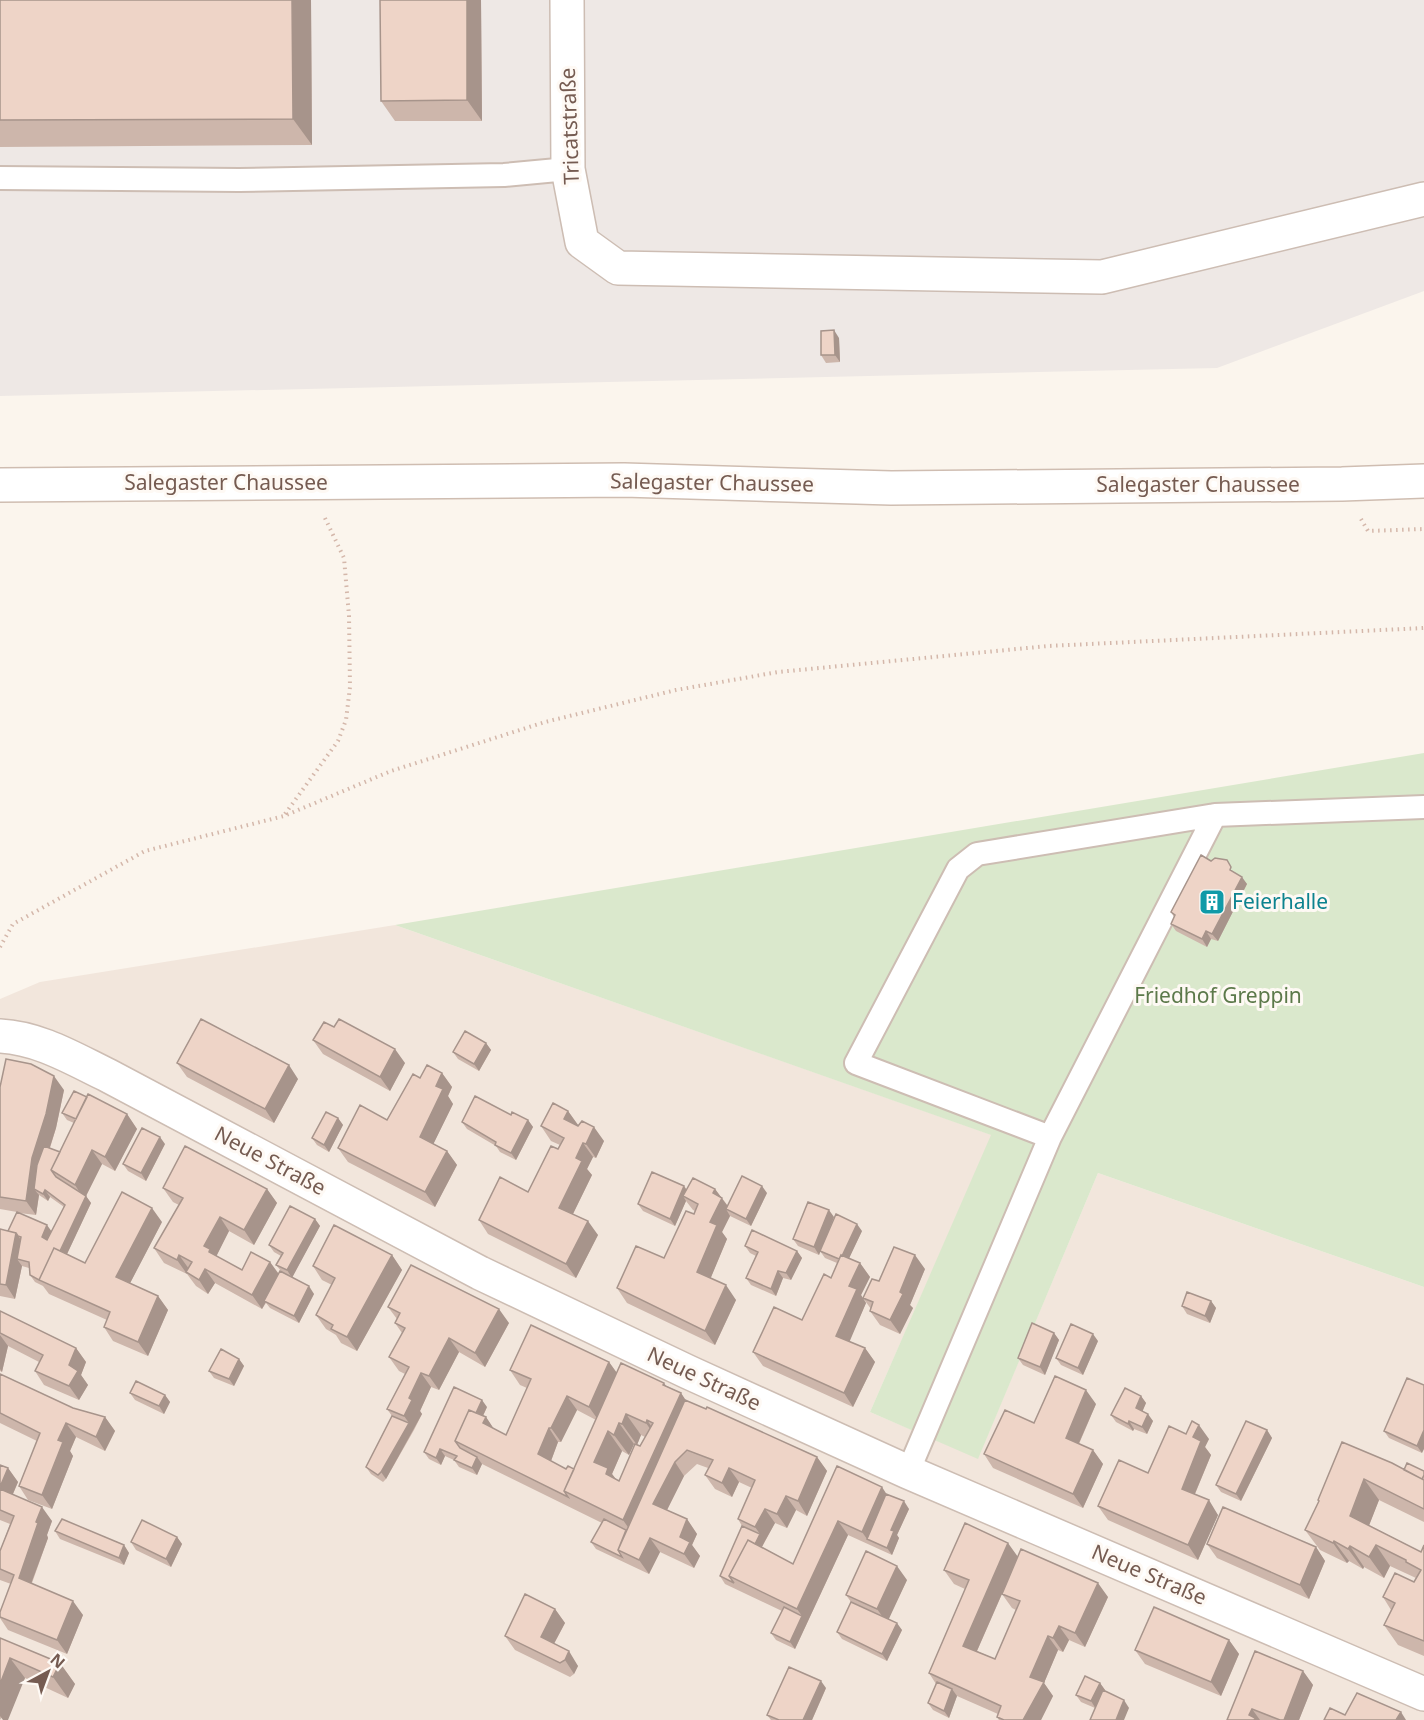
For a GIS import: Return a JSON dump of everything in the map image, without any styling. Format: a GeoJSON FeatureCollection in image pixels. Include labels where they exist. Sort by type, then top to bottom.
{"type":"FeatureCollection","features":[{"type":"Feature","properties":{"kind":"street","name":"Tricatstraße"},"geometry":{"type":"LineString","coordinates":[[567,0],[568,168],[582,242],[618,268],[1102,278],[1424,199]]}},
{"type":"Feature","properties":{"kind":"street","name":"Salegaster Chaussee"},"geometry":{"type":"LineString","coordinates":[[0,485],[624,480],[902,488],[1342,484],[1424,481]]}},
{"type":"Feature","properties":{"kind":"street","name":"Neue Straße"},"geometry":{"type":"LineString","coordinates":[[0,1036],[21,1037],[50,1047],[480,1273],[688,1372],[908,1472],[1424,1694]]}},
{"type":"Feature","properties":{"kind":"lane"},"geometry":{"type":"LineString","coordinates":[[0,178],[238,180],[504,176],[568,168]]}},
{"type":"Feature","properties":{"kind":"lane"},"geometry":{"type":"LineString","coordinates":[[1050,1137],[856,1063],[958,869],[977,854],[1215,815],[1424,807]]}},
{"type":"Feature","properties":{"kind":"lane"},"geometry":{"type":"LineString","coordinates":[[908,1472],[1050,1137],[1215,815]]}},
{"type":"Feature","properties":{"kind":"path"},"geometry":{"type":"LineString","coordinates":[[284,816],[338,741],[346,720],[350,687],[349,616],[344,558],[324,517]]}},
{"type":"Feature","properties":{"kind":"path"},"geometry":{"type":"LineString","coordinates":[[0,948],[13,924],[145,852],[284,816],[392,771],[545,722],[676,690],[778,672],[1048,646],[1424,628]]}},
{"type":"Feature","properties":{"kind":"shaded area"},"geometry":{"type":"Polygon","coordinates":[[[0,0],[1424,0],[1424,291],[1217,368],[0,396],[0,0]]]}},
{"type":"Feature","properties":{"kind":"shaded area"},"geometry":{"type":"Polygon","coordinates":[[[395,925],[992,1135],[870,1412],[978,1458],[1098,1173],[1424,1287],[1424,1720],[0,1720],[0,999],[40,982],[395,925]]]}},
{"type":"Feature","properties":{"kind":"green space","name":"Friedhof Greppin"},"geometry":{"type":"Polygon","coordinates":[[[1424,753],[1424,1287],[1098,1173],[978,1459],[870,1412],[991,1135],[395,925],[1424,753]]]}},
{"type":"Feature","properties":{"kind":"building"},"geometry":{"type":"Polygon","coordinates":[[[0,0],[292,0],[293,119],[0,120],[0,0]]]}},
{"type":"Feature","properties":{"kind":"building"},"geometry":{"type":"Polygon","coordinates":[[[380,0],[467,0],[467,100],[381,101],[380,0]]]}},
{"type":"Feature","properties":{"kind":"building"},"geometry":{"type":"Polygon","coordinates":[[[834,330],[835,355],[821,355],[821,331],[834,330]]]}},
{"type":"Feature","properties":{"kind":"building","name":"Feierhalle"},"geometry":{"type":"Polygon","coordinates":[[[1201,855],[1211,861],[1215,858],[1227,860],[1231,867],[1230,870],[1242,877],[1212,934],[1206,931],[1202,939],[1171,924],[1175,915],[1171,912],[1201,855]]]}},
{"type":"Feature","properties":{"kind":"building"},"geometry":{"type":"Polygon","coordinates":[[[201,1019],[289,1065],[265,1109],[177,1063],[201,1019]]]}},
{"type":"Feature","properties":{"kind":"building"},"geometry":{"type":"Polygon","coordinates":[[[339,1019],[395,1049],[380,1077],[313,1040],[324,1022],[334,1027],[339,1019]]]}},
{"type":"Feature","properties":{"kind":"building"},"geometry":{"type":"Polygon","coordinates":[[[465,1031],[486,1043],[474,1064],[453,1052],[465,1031]]]}},
{"type":"Feature","properties":{"kind":"building"},"geometry":{"type":"Polygon","coordinates":[[[6,1059],[31,1064],[54,1076],[46,1114],[32,1158],[26,1201],[0,1197],[0,1087],[6,1059]]]}},
{"type":"Feature","properties":{"kind":"building"},"geometry":{"type":"Polygon","coordinates":[[[427,1065],[442,1073],[436,1086],[443,1089],[420,1137],[447,1151],[425,1192],[338,1148],[360,1105],[387,1120],[413,1074],[420,1078],[427,1065]]]}},
{"type":"Feature","properties":{"kind":"building"},"geometry":{"type":"Polygon","coordinates":[[[74,1091],[87,1097],[76,1119],[62,1113],[74,1091]]]}},
{"type":"Feature","properties":{"kind":"building"},"geometry":{"type":"Polygon","coordinates":[[[88,1094],[127,1114],[105,1157],[92,1150],[75,1185],[51,1170],[88,1094]]]}},
{"type":"Feature","properties":{"kind":"building"},"geometry":{"type":"Polygon","coordinates":[[[475,1096],[511,1115],[512,1112],[528,1120],[511,1153],[462,1122],[475,1096]]]}},
{"type":"Feature","properties":{"kind":"building"},"geometry":{"type":"Polygon","coordinates":[[[553,1103],[568,1111],[564,1119],[578,1126],[582,1121],[594,1127],[576,1158],[582,1161],[559,1208],[588,1221],[566,1264],[479,1220],[500,1177],[528,1192],[551,1146],[558,1149],[564,1138],[541,1126],[553,1103]]]}},
{"type":"Feature","properties":{"kind":"building"},"geometry":{"type":"Polygon","coordinates":[[[326,1112],[338,1118],[324,1145],[312,1138],[326,1112]]]}},
{"type":"Feature","properties":{"kind":"building"},"geometry":{"type":"Polygon","coordinates":[[[142,1128],[160,1137],[141,1173],[123,1164],[142,1128]]]}},
{"type":"Feature","properties":{"kind":"building"},"geometry":{"type":"Polygon","coordinates":[[[44,1146],[60,1152],[51,1170],[56,1177],[86,1196],[60,1251],[54,1248],[39,1280],[30,1275],[29,1262],[17,1259],[21,1237],[8,1231],[17,1212],[47,1225],[42,1237],[47,1240],[65,1205],[45,1190],[43,1194],[34,1189],[37,1165],[44,1146]]]}},
{"type":"Feature","properties":{"kind":"building"},"geometry":{"type":"Polygon","coordinates":[[[185,1146],[267,1189],[244,1230],[220,1217],[204,1246],[210,1249],[209,1252],[242,1270],[251,1252],[270,1262],[252,1295],[205,1269],[199,1280],[186,1272],[192,1262],[179,1255],[177,1260],[154,1248],[183,1198],[163,1188],[185,1146]]]}},
{"type":"Feature","properties":{"kind":"building"},"geometry":{"type":"Polygon","coordinates":[[[652,1172],[684,1186],[670,1219],[638,1204],[652,1172]]]}},
{"type":"Feature","properties":{"kind":"building"},"geometry":{"type":"Polygon","coordinates":[[[742,1176],[762,1186],[746,1219],[726,1209],[742,1176]]]}},
{"type":"Feature","properties":{"kind":"building"},"geometry":{"type":"Polygon","coordinates":[[[693,1178],[715,1189],[713,1193],[722,1198],[710,1222],[717,1225],[697,1272],[726,1285],[705,1331],[617,1288],[636,1246],[664,1258],[686,1211],[694,1214],[698,1204],[683,1196],[693,1178]]]}},
{"type":"Feature","properties":{"kind":"building"},"geometry":{"type":"Polygon","coordinates":[[[122,1192],[152,1208],[116,1277],[158,1296],[138,1342],[104,1327],[110,1312],[39,1280],[54,1248],[85,1263],[122,1192]]]}},
{"type":"Feature","properties":{"kind":"building"},"geometry":{"type":"Polygon","coordinates":[[[808,1202],[829,1210],[814,1247],[793,1239],[808,1202]]]}},
{"type":"Feature","properties":{"kind":"building"},"geometry":{"type":"Polygon","coordinates":[[[290,1206],[315,1219],[287,1270],[276,1265],[283,1253],[269,1245],[290,1206]]]}},
{"type":"Feature","properties":{"kind":"building"},"geometry":{"type":"Polygon","coordinates":[[[836,1214],[857,1224],[839,1259],[820,1251],[836,1214]]]}},
{"type":"Feature","properties":{"kind":"building"},"geometry":{"type":"Polygon","coordinates":[[[334,1225],[392,1255],[347,1337],[331,1329],[333,1325],[316,1315],[335,1278],[313,1266],[334,1225]]]}},
{"type":"Feature","properties":{"kind":"building"},"geometry":{"type":"Polygon","coordinates":[[[0,1229],[16,1233],[6,1285],[0,1284],[0,1229]]]}},
{"type":"Feature","properties":{"kind":"building"},"geometry":{"type":"Polygon","coordinates":[[[752,1230],[797,1251],[786,1273],[778,1271],[771,1289],[746,1278],[758,1252],[745,1246],[752,1230]]]}},
{"type":"Feature","properties":{"kind":"building"},"geometry":{"type":"Polygon","coordinates":[[[894,1247],[915,1255],[900,1292],[903,1294],[890,1320],[870,1311],[873,1302],[863,1298],[872,1279],[879,1281],[894,1247]]]}},
{"type":"Feature","properties":{"kind":"building"},"geometry":{"type":"Polygon","coordinates":[[[841,1255],[860,1263],[849,1286],[857,1289],[836,1336],[865,1348],[844,1393],[753,1352],[774,1307],[802,1320],[824,1274],[831,1278],[841,1255]]]}},
{"type":"Feature","properties":{"kind":"building"},"geometry":{"type":"Polygon","coordinates":[[[411,1265],[499,1309],[475,1353],[449,1338],[429,1376],[421,1373],[409,1398],[412,1400],[404,1416],[387,1409],[409,1367],[389,1357],[405,1328],[395,1323],[400,1313],[388,1307],[411,1265]]]}},
{"type":"Feature","properties":{"kind":"building"},"geometry":{"type":"Polygon","coordinates":[[[280,1271],[309,1286],[294,1316],[264,1301],[280,1271]]]}},
{"type":"Feature","properties":{"kind":"building"},"geometry":{"type":"Polygon","coordinates":[[[1187,1292],[1211,1301],[1205,1316],[1182,1306],[1187,1292]]]}},
{"type":"Feature","properties":{"kind":"building"},"geometry":{"type":"Polygon","coordinates":[[[0,1311],[76,1348],[69,1365],[78,1371],[69,1386],[35,1371],[43,1355],[0,1333],[0,1311]]]}},
{"type":"Feature","properties":{"kind":"building"},"geometry":{"type":"Polygon","coordinates":[[[1032,1323],[1054,1333],[1040,1367],[1018,1358],[1032,1323]]]}},
{"type":"Feature","properties":{"kind":"building"},"geometry":{"type":"Polygon","coordinates":[[[1071,1324],[1093,1334],[1078,1368],[1056,1358],[1071,1324]]]}},
{"type":"Feature","properties":{"kind":"building"},"geometry":{"type":"Polygon","coordinates":[[[531,1325],[609,1362],[589,1407],[567,1396],[538,1454],[566,1469],[568,1466],[574,1469],[564,1491],[568,1497],[455,1441],[469,1410],[486,1417],[483,1423],[506,1435],[531,1379],[510,1370],[531,1325]]]}},
{"type":"Feature","properties":{"kind":"building"},"geometry":{"type":"Polygon","coordinates":[[[221,1349],[239,1359],[229,1379],[209,1371],[221,1349]]]}},
{"type":"Feature","properties":{"kind":"building"},"geometry":{"type":"Polygon","coordinates":[[[621,1363],[681,1393],[623,1520],[564,1491],[621,1363]],[[626,1414],[614,1435],[608,1431],[594,1462],[608,1468],[606,1474],[619,1481],[635,1444],[640,1446],[653,1423],[647,1420],[646,1423],[626,1414]]]}},
{"type":"Feature","properties":{"kind":"building"},"geometry":{"type":"Polygon","coordinates":[[[0,1374],[73,1408],[105,1417],[96,1437],[66,1423],[58,1440],[63,1442],[42,1495],[19,1486],[40,1433],[0,1413],[0,1374]]]}},
{"type":"Feature","properties":{"kind":"building"},"geometry":{"type":"Polygon","coordinates":[[[1055,1376],[1086,1390],[1066,1438],[1093,1450],[1073,1494],[984,1454],[1005,1410],[1034,1423],[1055,1376]]]}},
{"type":"Feature","properties":{"kind":"building"},"geometry":{"type":"Polygon","coordinates":[[[1407,1378],[1424,1385],[1424,1430],[1417,1446],[1384,1431],[1407,1378]]]}},
{"type":"Feature","properties":{"kind":"building"},"geometry":{"type":"Polygon","coordinates":[[[136,1381],[165,1395],[159,1406],[130,1393],[136,1381]]]}},
{"type":"Feature","properties":{"kind":"building"},"geometry":{"type":"Polygon","coordinates":[[[454,1387],[482,1400],[476,1413],[469,1410],[455,1441],[460,1448],[477,1457],[472,1468],[454,1460],[457,1456],[440,1449],[436,1458],[424,1452],[454,1387]]]}},
{"type":"Feature","properties":{"kind":"building"},"geometry":{"type":"Polygon","coordinates":[[[1125,1388],[1141,1396],[1136,1408],[1148,1414],[1142,1427],[1129,1421],[1128,1424],[1111,1415],[1125,1388]]]}},
{"type":"Feature","properties":{"kind":"building"},"geometry":{"type":"Polygon","coordinates":[[[685,1400],[706,1409],[707,1407],[817,1457],[798,1501],[786,1496],[777,1514],[765,1509],[755,1527],[738,1519],[755,1480],[729,1468],[722,1483],[705,1475],[713,1460],[687,1450],[675,1462],[653,1504],[687,1519],[680,1537],[690,1542],[684,1554],[650,1538],[639,1560],[618,1550],[685,1400]]]}},
{"type":"Feature","properties":{"kind":"building"},"geometry":{"type":"Polygon","coordinates":[[[392,1416],[409,1423],[378,1475],[366,1467],[392,1416]]]}},
{"type":"Feature","properties":{"kind":"building"},"geometry":{"type":"Polygon","coordinates":[[[1192,1421],[1199,1425],[1193,1437],[1201,1441],[1182,1489],[1209,1500],[1188,1545],[1098,1506],[1119,1460],[1148,1473],[1169,1426],[1186,1434],[1192,1421]]]}},
{"type":"Feature","properties":{"kind":"building"},"geometry":{"type":"Polygon","coordinates":[[[1246,1421],[1267,1430],[1236,1494],[1216,1485],[1246,1421]]]}},
{"type":"Feature","properties":{"kind":"building"},"geometry":{"type":"Polygon","coordinates":[[[1342,1442],[1392,1463],[1424,1480],[1424,1509],[1364,1479],[1350,1516],[1421,1552],[1424,1545],[1424,1641],[1384,1625],[1395,1603],[1383,1597],[1395,1573],[1414,1582],[1421,1570],[1376,1545],[1369,1557],[1350,1546],[1348,1549],[1305,1530],[1342,1442]]]}},
{"type":"Feature","properties":{"kind":"building"},"geometry":{"type":"Polygon","coordinates":[[[1407,1463],[1424,1471],[1422,1479],[1404,1470],[1407,1463]]]}},
{"type":"Feature","properties":{"kind":"building"},"geometry":{"type":"Polygon","coordinates":[[[0,1465],[8,1468],[0,1487],[0,1465]]]}},
{"type":"Feature","properties":{"kind":"building"},"geometry":{"type":"Polygon","coordinates":[[[837,1466],[882,1487],[862,1532],[838,1521],[797,1609],[729,1576],[748,1540],[793,1564],[837,1466]]]}},
{"type":"Feature","properties":{"kind":"building"},"geometry":{"type":"Polygon","coordinates":[[[0,1489],[42,1507],[19,1578],[73,1601],[57,1640],[0,1617],[14,1575],[0,1569],[0,1551],[14,1516],[0,1510],[0,1489]]]}},
{"type":"Feature","properties":{"kind":"building"},"geometry":{"type":"Polygon","coordinates":[[[886,1494],[904,1501],[891,1530],[894,1531],[887,1548],[867,1539],[886,1494]]]}},
{"type":"Feature","properties":{"kind":"building"},"geometry":{"type":"Polygon","coordinates":[[[1223,1507],[1316,1547],[1300,1585],[1207,1544],[1223,1507]]]}},
{"type":"Feature","properties":{"kind":"building"},"geometry":{"type":"Polygon","coordinates":[[[62,1519],[124,1545],[119,1558],[55,1531],[62,1519]]]}},
{"type":"Feature","properties":{"kind":"building"},"geometry":{"type":"Polygon","coordinates":[[[604,1519],[626,1530],[618,1550],[622,1557],[591,1542],[604,1519]]]}},
{"type":"Feature","properties":{"kind":"building"},"geometry":{"type":"Polygon","coordinates":[[[142,1520],[177,1537],[166,1559],[131,1542],[142,1520]]]}},
{"type":"Feature","properties":{"kind":"building"},"geometry":{"type":"Polygon","coordinates":[[[965,1523],[1008,1543],[963,1646],[995,1659],[1020,1601],[1002,1594],[1021,1549],[1098,1583],[1075,1633],[1059,1626],[1053,1638],[1048,1636],[1030,1677],[1044,1682],[1023,1720],[1004,1720],[997,1717],[1001,1706],[929,1673],[969,1580],[944,1570],[965,1523]]]}},
{"type":"Feature","properties":{"kind":"building"},"geometry":{"type":"Polygon","coordinates":[[[742,1526],[760,1534],[755,1544],[748,1540],[729,1576],[734,1583],[720,1576],[742,1526]]]}},
{"type":"Feature","properties":{"kind":"building"},"geometry":{"type":"Polygon","coordinates":[[[866,1551],[897,1566],[877,1609],[846,1595],[866,1551]]]}},
{"type":"Feature","properties":{"kind":"building"},"geometry":{"type":"Polygon","coordinates":[[[525,1594],[555,1609],[541,1637],[569,1651],[565,1660],[560,1663],[505,1636],[525,1594]]]}},
{"type":"Feature","properties":{"kind":"building"},"geometry":{"type":"Polygon","coordinates":[[[851,1602],[897,1623],[882,1654],[837,1632],[851,1602]]]}},
{"type":"Feature","properties":{"kind":"building"},"geometry":{"type":"Polygon","coordinates":[[[784,1607],[802,1616],[790,1642],[771,1633],[784,1607]]]}},
{"type":"Feature","properties":{"kind":"building"},"geometry":{"type":"Polygon","coordinates":[[[1154,1607],[1229,1640],[1211,1682],[1135,1650],[1154,1607]]]}},
{"type":"Feature","properties":{"kind":"building"},"geometry":{"type":"Polygon","coordinates":[[[0,1638],[60,1663],[53,1677],[10,1658],[0,1684],[0,1638]]]}},
{"type":"Feature","properties":{"kind":"building"},"geometry":{"type":"Polygon","coordinates":[[[1255,1651],[1303,1671],[1284,1720],[1252,1709],[1249,1715],[1255,1718],[1254,1720],[1227,1720],[1255,1651]]]}},
{"type":"Feature","properties":{"kind":"building"},"geometry":{"type":"Polygon","coordinates":[[[789,1667],[821,1681],[803,1720],[779,1720],[767,1715],[789,1667]]]}},
{"type":"Feature","properties":{"kind":"building"},"geometry":{"type":"Polygon","coordinates":[[[1085,1676],[1100,1683],[1091,1701],[1076,1695],[1085,1676]]]}},
{"type":"Feature","properties":{"kind":"building"},"geometry":{"type":"Polygon","coordinates":[[[937,1682],[952,1689],[944,1711],[928,1703],[937,1682]]]}},
{"type":"Feature","properties":{"kind":"building"},"geometry":{"type":"Polygon","coordinates":[[[1103,1690],[1124,1700],[1116,1720],[1090,1720],[1103,1690]]]}},
{"type":"Feature","properties":{"kind":"building"},"geometry":{"type":"Polygon","coordinates":[[[1357,1693],[1401,1712],[1396,1720],[1324,1720],[1330,1708],[1345,1715],[1357,1693]]]}},
{"type":"Feature","properties":{"kind":"place","name":"Feierhalle"},"geometry":{"type":"Point","coordinates":[1212,902]}}]}
